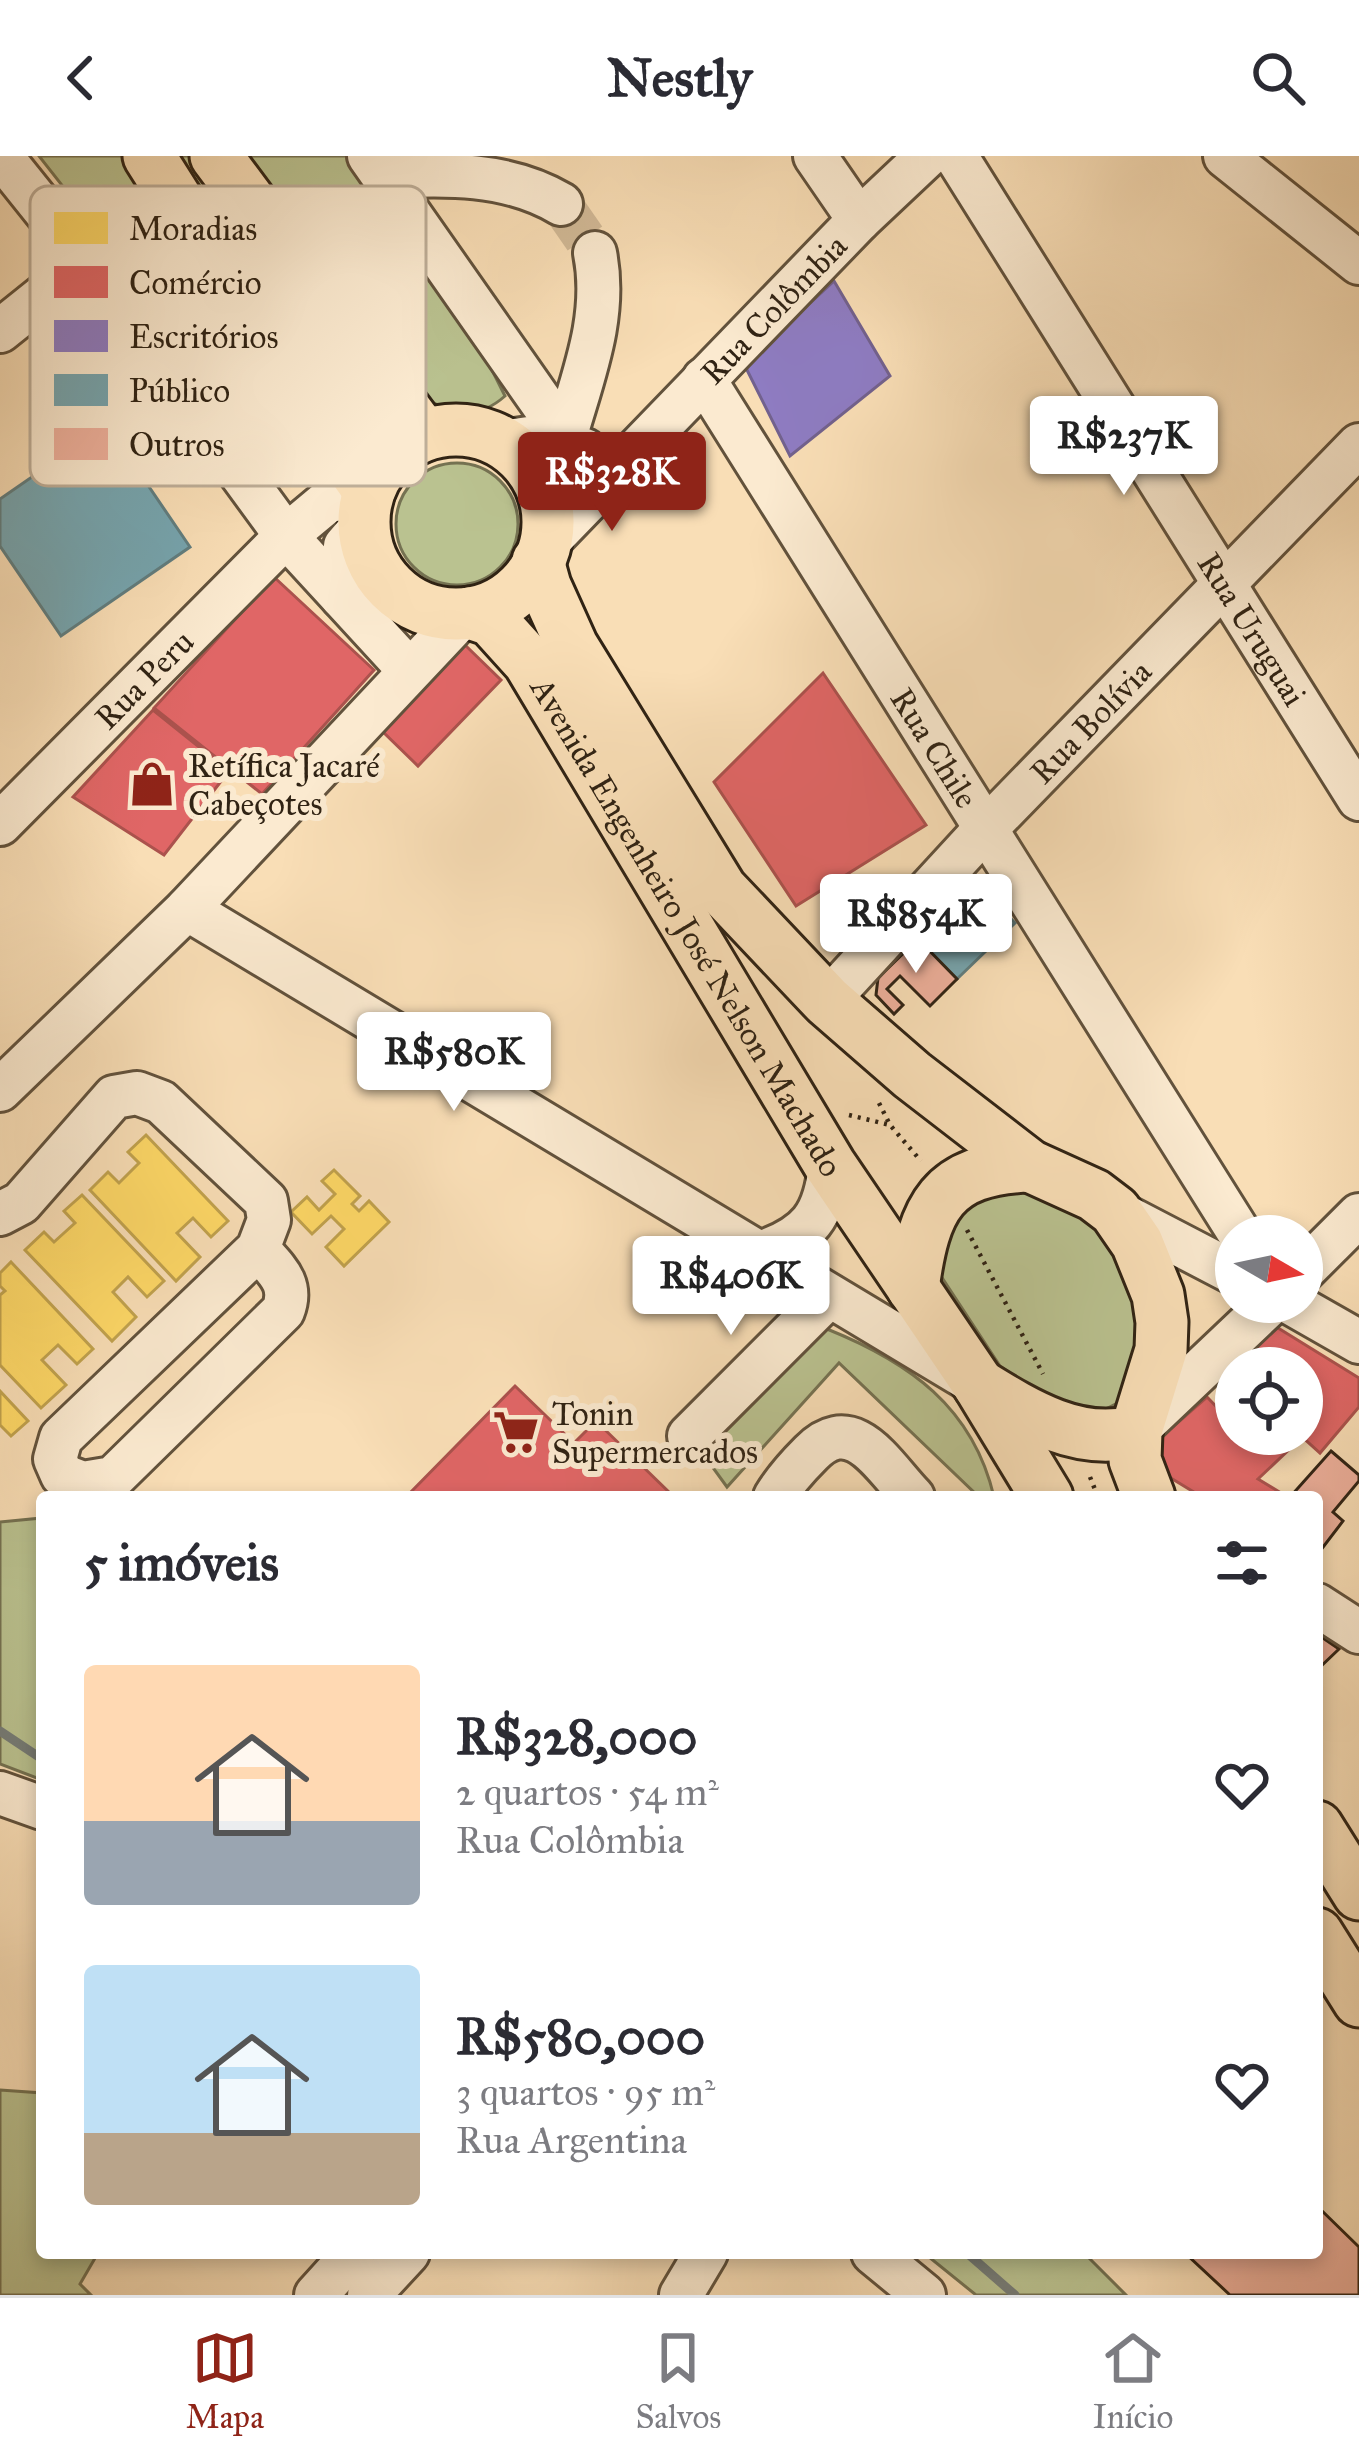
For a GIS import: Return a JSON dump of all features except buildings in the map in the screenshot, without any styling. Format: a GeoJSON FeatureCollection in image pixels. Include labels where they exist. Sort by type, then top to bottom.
{"type":"FeatureCollection","features":[{"type":"Feature","properties":{"kind":"main road"},"geometry":{"type":"LineString","coordinates":[[148,156],[167,186]]}},
{"type":"Feature","properties":{"kind":"main road"},"geometry":{"type":"LineString","coordinates":[[216,156],[238,186]]}},
{"type":"Feature","properties":{"kind":"main road"},"geometry":{"type":"LineString","coordinates":[[356,486],[367,504],[374,566],[387,583],[422,608],[467,613],[514,593],[543,546],[540,486],[529,466],[500,442],[470,430],[426,435]]}},
{"type":"Feature","properties":{"kind":"main road"},"geometry":{"type":"LineString","coordinates":[[367,504],[375,486]]}},
{"type":"Feature","properties":{"kind":"main road","name":"Avenida Engenheiro José Nelson Machado"},"geometry":{"type":"LineString","coordinates":[[543,546],[545,586],[572,646],[722,889],[827,1001],[912,1076],[1030,1166],[1065,1179],[1115,1211],[1137,1243],[1151,1273],[1162,1322],[1160,1350],[1136,1431],[1139,1478],[1146,1491]]}},
{"type":"Feature","properties":{"kind":"main road","name":"Avenida Engenheiro José Nelson Machado"},"geometry":{"type":"LineString","coordinates":[[467,613],[490,620],[529,662],[830,1165],[979,1385],[1043,1491]]}},
{"type":"Feature","properties":{"kind":"main road"},"geometry":{"type":"LineString","coordinates":[[913,1288],[924,1226],[946,1191],[976,1174],[1030,1166]]}},
{"type":"Feature","properties":{"kind":"main road"},"geometry":{"type":"LineString","coordinates":[[979,1385],[1021,1412],[1074,1432],[1116,1436],[1136,1431]]}},
{"type":"Feature","properties":{"kind":"main road"},"geometry":{"type":"LineString","coordinates":[[1323,1837],[1359,1894]]}},
{"type":"Feature","properties":{"kind":"main road"},"geometry":{"type":"LineString","coordinates":[[1323,1944],[1359,2001]]}},
{"type":"Feature","properties":{"kind":"street"},"geometry":{"type":"LineString","coordinates":[[1,156],[30,192]]}},
{"type":"Feature","properties":{"kind":"street"},"geometry":{"type":"LineString","coordinates":[[815,156],[859,220]]}},
{"type":"Feature","properties":{"kind":"street","name":"Rua Colômbia"},"geometry":{"type":"LineString","coordinates":[[543,546],[927,156]]}},
{"type":"Feature","properties":{"kind":"street","name":"Rua Uruguai"},"geometry":{"type":"LineString","coordinates":[[956,156],[1359,799]]}},
{"type":"Feature","properties":{"kind":"street"},"geometry":{"type":"LineString","coordinates":[[1225,156],[1359,263]]}},
{"type":"Feature","properties":{"kind":"street"},"geometry":{"type":"LineString","coordinates":[[377,167],[516,183],[561,205]]}},
{"type":"Feature","properties":{"kind":"street"},"geometry":{"type":"LineString","coordinates":[[426,235],[513,357],[564,442]]}},
{"type":"Feature","properties":{"kind":"street"},"geometry":{"type":"LineString","coordinates":[[543,546],[564,496],[564,442],[600,304],[595,254]]}},
{"type":"Feature","properties":{"kind":"street"},"geometry":{"type":"LineString","coordinates":[[0,331],[30,307]]}},
{"type":"Feature","properties":{"kind":"street","name":"Rua Chile"},"geometry":{"type":"LineString","coordinates":[[704,380],[1227,1215]]}},
{"type":"Feature","properties":{"kind":"street"},"geometry":{"type":"LineString","coordinates":[[500,442],[520,436],[564,442],[625,466]]}},
{"type":"Feature","properties":{"kind":"street","name":"Rua Bolívia"},"geometry":{"type":"LineString","coordinates":[[827,1001],[985,830],[1359,445]]}},
{"type":"Feature","properties":{"kind":"street"},"geometry":{"type":"LineString","coordinates":[[250,486],[286,536],[409,670]]}},
{"type":"Feature","properties":{"kind":"street","name":"Rua Peru"},"geometry":{"type":"LineString","coordinates":[[0,824],[286,536],[328,501],[367,504]]}},
{"type":"Feature","properties":{"kind":"street"},"geometry":{"type":"LineString","coordinates":[[342,597],[345,547],[367,504]]}},
{"type":"Feature","properties":{"kind":"street"},"geometry":{"type":"LineString","coordinates":[[0,1090],[187,908],[467,613]]}},
{"type":"Feature","properties":{"kind":"street"},"geometry":{"type":"LineString","coordinates":[[187,908],[979,1385]]}},
{"type":"Feature","properties":{"kind":"street"},"geometry":{"type":"LineString","coordinates":[[0,1214],[21,1203],[114,1097],[137,1093],[161,1102],[266,1201],[269,1220],[258,1249],[61,1438],[55,1459],[62,1475],[83,1483],[113,1478],[284,1311],[290,1294],[286,1282],[258,1249]]}},
{"type":"Feature","properties":{"kind":"street"},"geometry":{"type":"LineString","coordinates":[[760,1253],[789,1243],[812,1222],[827,1195],[830,1165]]}},
{"type":"Feature","properties":{"kind":"street"},"geometry":{"type":"LineString","coordinates":[[1115,1211],[1215,1263]]}},
{"type":"Feature","properties":{"kind":"street"},"geometry":{"type":"LineString","coordinates":[[1323,1251],[1359,1215]]}},
{"type":"Feature","properties":{"kind":"street"},"geometry":{"type":"LineString","coordinates":[[689,1436],[829,1296]]}},
{"type":"Feature","properties":{"kind":"street"},"geometry":{"type":"LineString","coordinates":[[1323,1321],[1359,1342]]}},
{"type":"Feature","properties":{"kind":"street"},"geometry":{"type":"LineString","coordinates":[[1136,1431],[1250,1323]]}},
{"type":"Feature","properties":{"kind":"street"},"geometry":{"type":"LineString","coordinates":[[778,1491],[826,1437],[840,1434],[857,1439],[907,1491]]}},
{"type":"Feature","properties":{"kind":"street"},"geometry":{"type":"LineString","coordinates":[[1323,1609],[1359,1632]]}},
{"type":"Feature","properties":{"kind":"street"},"geometry":{"type":"LineString","coordinates":[[0,1793],[36,1806]]}},
{"type":"Feature","properties":{"kind":"street"},"geometry":{"type":"LineString","coordinates":[[316,2295],[349,2259]]}},
{"type":"Feature","properties":{"kind":"street"},"geometry":{"type":"LineString","coordinates":[[369,2295],[402,2259]]}},
{"type":"Feature","properties":{"kind":"street"},"geometry":{"type":"LineString","coordinates":[[681,2295],[702,2259]]}},
{"type":"Feature","properties":{"kind":"street"},"geometry":{"type":"LineString","coordinates":[[880,2259],[924,2295]]}},
{"type":"Feature","properties":{"kind":"path"},"geometry":{"type":"LineString","coordinates":[[890,1125],[946,1191],[1074,1432],[1096,1491]]}},
{"type":"Feature","properties":{"kind":"green space"},"geometry":{"type":"Polygon","coordinates":[[[39,156],[122,156],[143,186],[63,186],[39,156]]]}},
{"type":"Feature","properties":{"kind":"green space"},"geometry":{"type":"Polygon","coordinates":[[[167,156],[192,156],[215,186],[186,186],[167,156]]]}},
{"type":"Feature","properties":{"kind":"green space"},"geometry":{"type":"Polygon","coordinates":[[[239,156],[347,156],[368,186],[262,186],[239,156]]]}},
{"type":"Feature","properties":{"kind":"green space"},"geometry":{"type":"Polygon","coordinates":[[[426,270],[485,356],[505,396],[476,411],[447,408],[426,399],[426,270]]]}},
{"type":"Feature","properties":{"kind":"green space"},"geometry":{"type":"Polygon","coordinates":[[[457,463],[481,467],[508,490],[517,512],[514,548],[481,581],[457,585],[433,581],[400,548],[396,524],[400,500],[410,486],[426,486],[426,471],[433,467],[457,463]]]}},
{"type":"Feature","properties":{"kind":"green space"},"geometry":{"type":"Polygon","coordinates":[[[1070,1187],[1147,1284],[1127,1398],[1104,1410],[1063,1406],[1000,1366],[939,1273],[947,1208],[964,1190],[1070,1187]]]}},
{"type":"Feature","properties":{"kind":"green space"},"geometry":{"type":"Polygon","coordinates":[[[827,1329],[885,1357],[933,1392],[971,1437],[992,1491],[973,1491],[839,1363],[727,1487],[703,1454],[827,1329]]]}},
{"type":"Feature","properties":{"kind":"green space"},"geometry":{"type":"Polygon","coordinates":[[[36,1519],[36,1778],[0,1764],[0,1522],[36,1519]]]}},
{"type":"Feature","properties":{"kind":"green space"},"geometry":{"type":"Polygon","coordinates":[[[0,2090],[36,2093],[36,2259],[95,2259],[80,2284],[91,2295],[0,2295],[0,2090]]]}},
{"type":"Feature","properties":{"kind":"green space"},"geometry":{"type":"Polygon","coordinates":[[[931,2259],[1090,2259],[1126,2295],[976,2295],[931,2259]]]}},
{"type":"Feature","properties":{"kind":"waterway"},"geometry":{"type":"LineString","coordinates":[[0,1731],[36,1755]]}},
{"type":"Feature","properties":{"kind":"waterway"},"geometry":{"type":"LineString","coordinates":[[974,2259],[1015,2295]]}},
{"type":"Feature","properties":{"kind":"tunnel"},"geometry":{"type":"LineString","coordinates":[[561,204],[595,253]]}},
{"type":"Feature","properties":{"kind":"place","name":"Retífica Jacaré Cabeçotes"},"geometry":{"type":"Point","coordinates":[152,784]}},
{"type":"Feature","properties":{"kind":"place","name":"Tonin Supermercados"},"geometry":{"type":"Point","coordinates":[516,1432]}}]}
